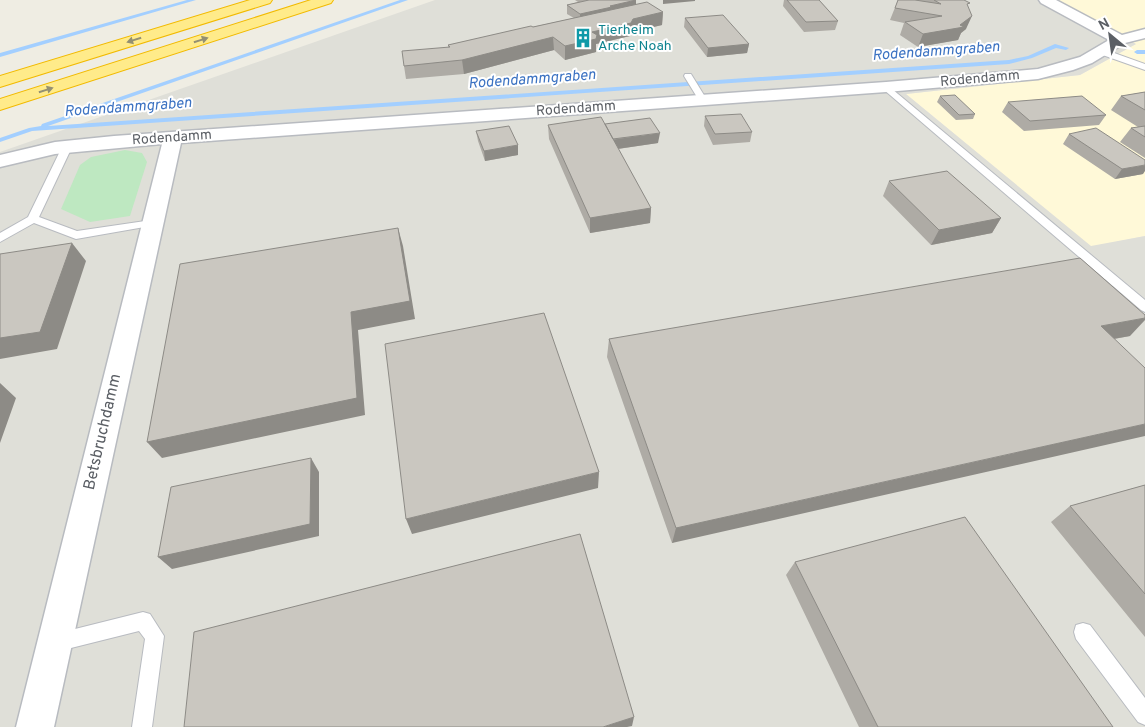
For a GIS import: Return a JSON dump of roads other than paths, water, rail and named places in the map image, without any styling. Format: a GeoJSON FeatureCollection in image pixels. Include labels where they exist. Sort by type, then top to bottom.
{"type":"FeatureCollection","features":[{"type":"Feature","properties":{"kind":"highway"},"geometry":{"type":"LineString","coordinates":[[0,82],[265,0]]}},
{"type":"Feature","properties":{"kind":"highway"},"geometry":{"type":"LineString","coordinates":[[0,105],[326,0]]}},
{"type":"Feature","properties":{"kind":"street"},"geometry":{"type":"LineString","coordinates":[[1046,0],[1120,40]]}},
{"type":"Feature","properties":{"kind":"street","name":"Rodendamm"},"geometry":{"type":"LineString","coordinates":[[0,161],[20,155],[67,147],[700,96],[886,87],[1053,71],[1086,60],[1120,40],[1145,34]]}},
{"type":"Feature","properties":{"kind":"street","name":"Betsbruchdamm"},"geometry":{"type":"LineString","coordinates":[[35,727],[173,138]]}},
{"type":"Feature","properties":{"kind":"lane"},"geometry":{"type":"LineString","coordinates":[[1100,51],[1145,67]]}},
{"type":"Feature","properties":{"kind":"lane"},"geometry":{"type":"LineString","coordinates":[[688,76],[700,96]]}},
{"type":"Feature","properties":{"kind":"lane"},"geometry":{"type":"LineString","coordinates":[[886,87],[1145,307]]}},
{"type":"Feature","properties":{"kind":"lane"},"geometry":{"type":"LineString","coordinates":[[0,238],[33,219],[67,147]]}},
{"type":"Feature","properties":{"kind":"lane"},"geometry":{"type":"LineString","coordinates":[[33,219],[76,235],[152,223]]}},
{"type":"Feature","properties":{"kind":"lane"},"geometry":{"type":"LineString","coordinates":[[54,643],[143,621],[155,636],[142,727]]}},
{"type":"Feature","properties":{"kind":"lane"},"geometry":{"type":"LineString","coordinates":[[1082,632],[1145,715]]}},
{"type":"Feature","properties":{"kind":"waterway"},"geometry":{"type":"LineString","coordinates":[[0,55],[193,0]]}},
{"type":"Feature","properties":{"kind":"waterway"},"geometry":{"type":"LineString","coordinates":[[44,125],[405,0]]}},
{"type":"Feature","properties":{"kind":"waterway","name":"Rodendammgraben"},"geometry":{"type":"LineString","coordinates":[[0,140],[31,129],[1009,62],[1030,57],[1055,46],[1066,48]]}},
{"type":"Feature","properties":{"kind":"waterway","name":"Rodendammgraben"},"geometry":{"type":"LineString","coordinates":[[1137,52],[1145,52]]}},
{"type":"Feature","properties":{"kind":"place","name":"Tierheim Arche Noah"},"geometry":{"type":"Point","coordinates":[583,38]}}]}
